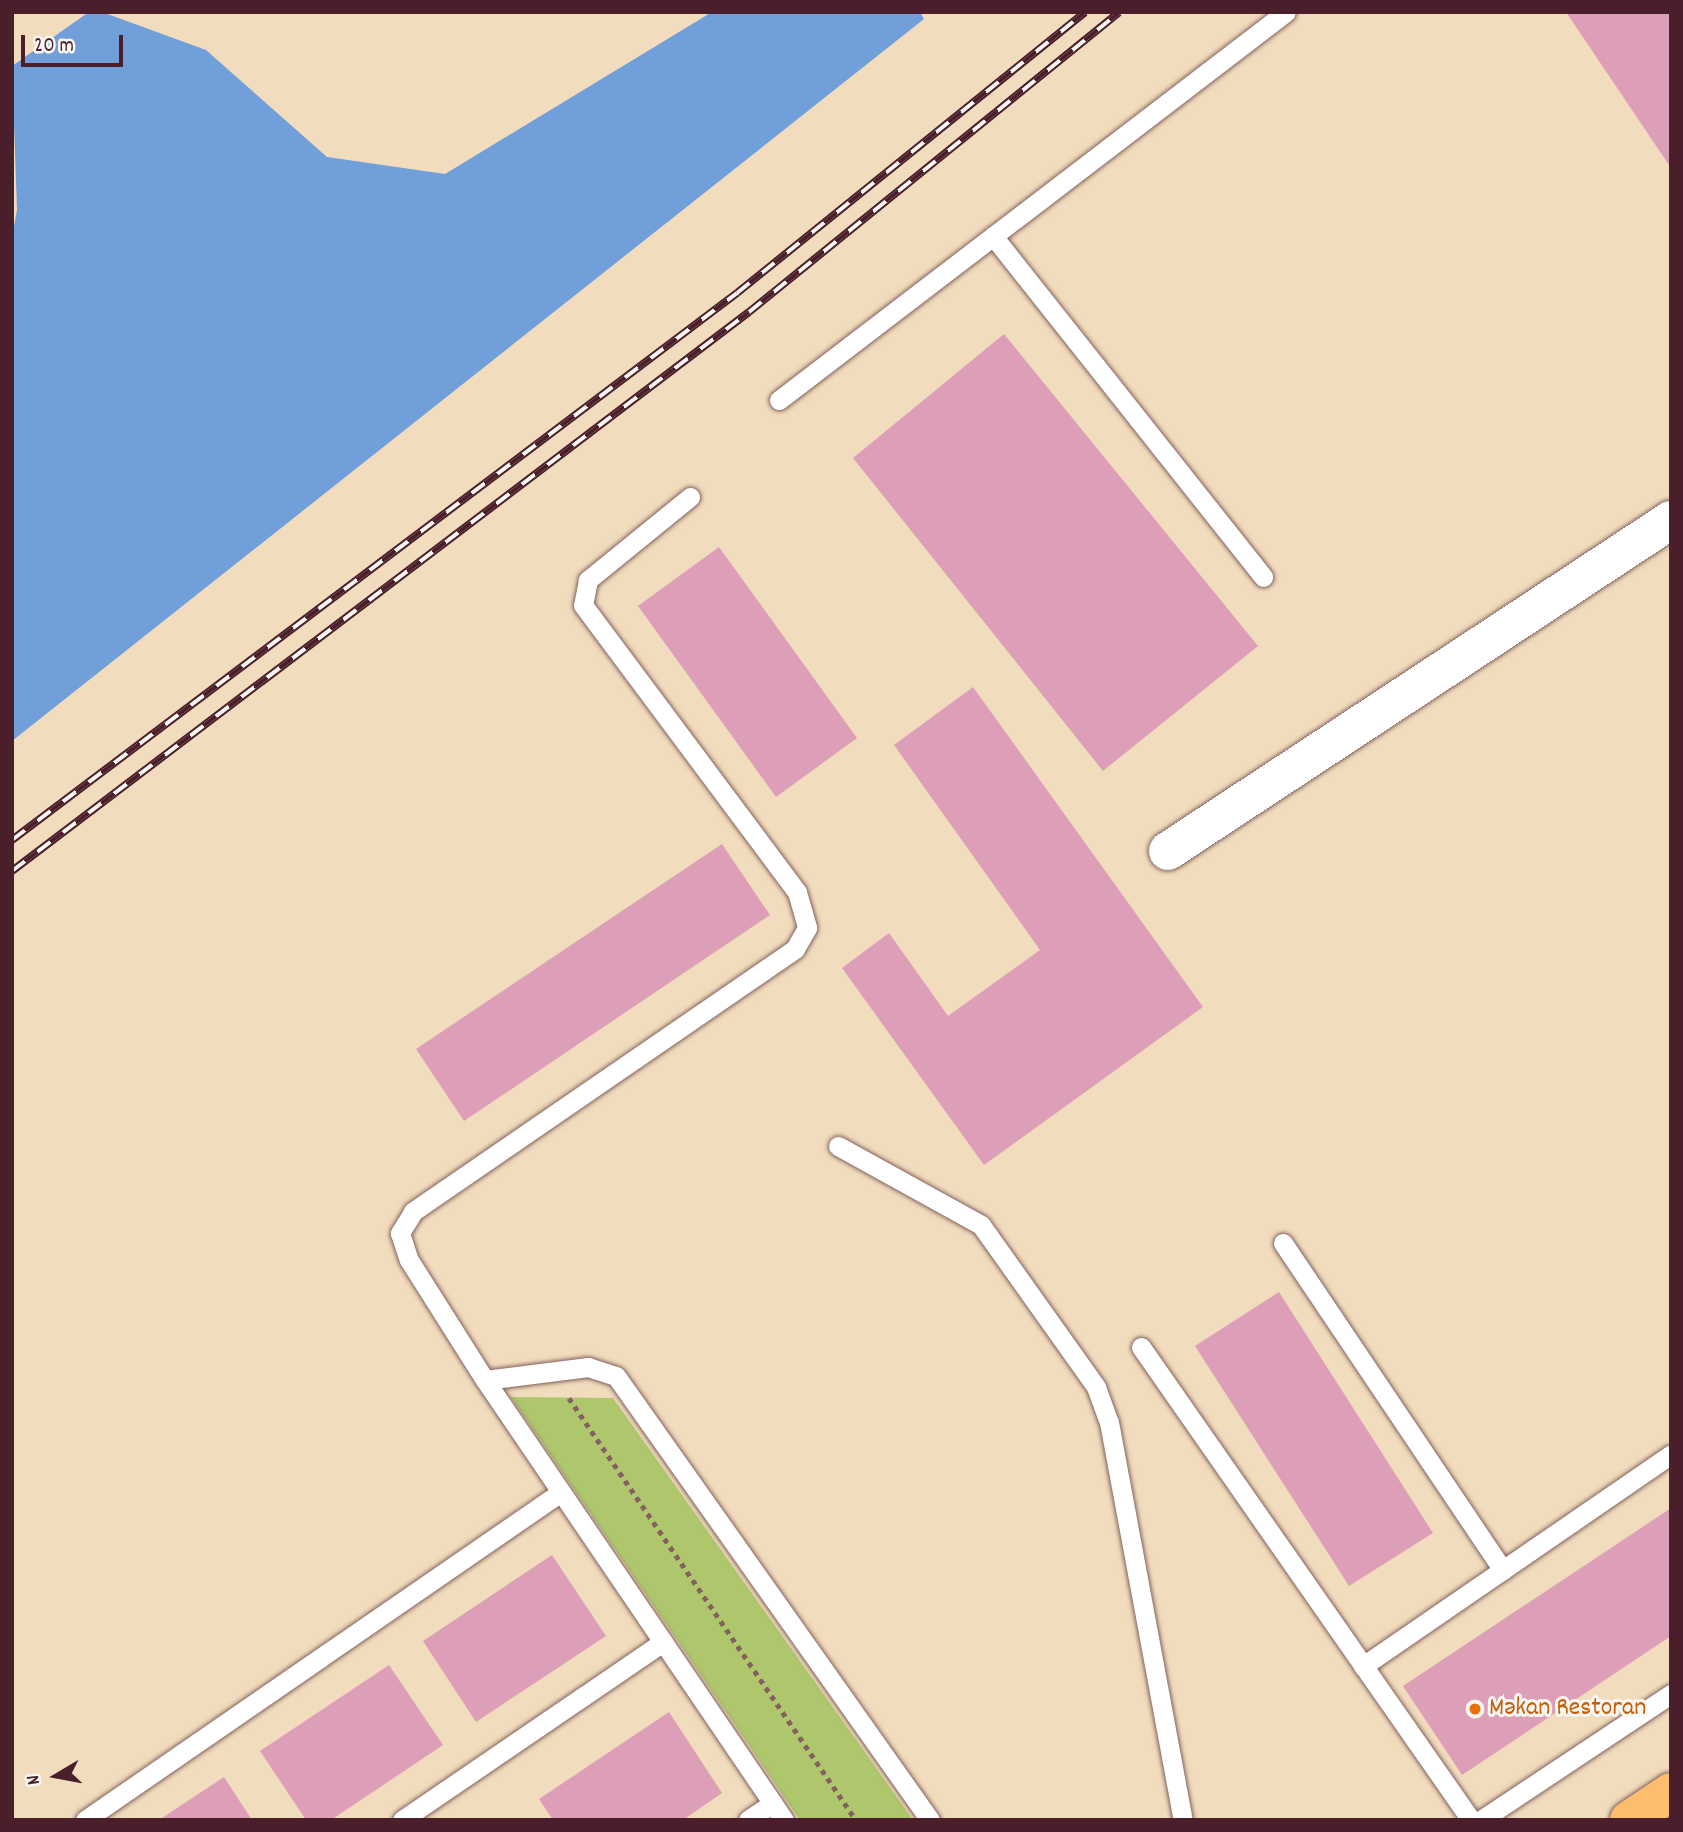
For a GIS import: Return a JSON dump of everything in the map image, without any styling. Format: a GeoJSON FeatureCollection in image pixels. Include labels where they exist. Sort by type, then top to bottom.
{"type":"FeatureCollection","features":[{"type":"Feature","properties":{"kind":"main road"},"geometry":{"type":"LineString","coordinates":[[1629,1820],[1671,1792]]}},
{"type":"Feature","properties":{"kind":"street"},"geometry":{"type":"LineString","coordinates":[[1168,851],[1671,520]]}},
{"type":"Feature","properties":{"kind":"lane"},"geometry":{"type":"LineString","coordinates":[[779,400],[1286,12]]}},
{"type":"Feature","properties":{"kind":"lane"},"geometry":{"type":"LineString","coordinates":[[993,236],[1263,577]]}},
{"type":"Feature","properties":{"kind":"lane"},"geometry":{"type":"LineString","coordinates":[[690,497],[588,580],[583,605],[797,892],[807,928],[795,949],[413,1212],[400,1233],[409,1260],[485,1380],[784,1820]]}},
{"type":"Feature","properties":{"kind":"lane"},"geometry":{"type":"LineString","coordinates":[[838,1146],[981,1225],[1096,1387],[1109,1422],[1183,1820]]}},
{"type":"Feature","properties":{"kind":"lane"},"geometry":{"type":"LineString","coordinates":[[1283,1243],[1503,1570]]}},
{"type":"Feature","properties":{"kind":"lane"},"geometry":{"type":"LineString","coordinates":[[1141,1347],[1471,1820]]}},
{"type":"Feature","properties":{"kind":"lane"},"geometry":{"type":"LineString","coordinates":[[485,1380],[588,1367],[616,1376],[930,1820]]}},
{"type":"Feature","properties":{"kind":"lane"},"geometry":{"type":"LineString","coordinates":[[1363,1665],[1671,1454]]}},
{"type":"Feature","properties":{"kind":"lane"},"geometry":{"type":"LineString","coordinates":[[85,1820],[561,1492]]}},
{"type":"Feature","properties":{"kind":"lane"},"geometry":{"type":"LineString","coordinates":[[402,1820],[663,1642]]}},
{"type":"Feature","properties":{"kind":"lane"},"geometry":{"type":"LineString","coordinates":[[1481,1820],[1671,1694]]}},
{"type":"Feature","properties":{"kind":"lane"},"geometry":{"type":"LineString","coordinates":[[748,1820],[773,1803]]}},
{"type":"Feature","properties":{"kind":"path"},"geometry":{"type":"LineString","coordinates":[[569,1398],[856,1820]]}},
{"type":"Feature","properties":{"kind":"green space"},"geometry":{"type":"Polygon","coordinates":[[[511,1397],[613,1398],[913,1820],[800,1820],[511,1397]]]}},
{"type":"Feature","properties":{"kind":"water"},"geometry":{"type":"Polygon","coordinates":[[[89,12],[102,12],[206,50],[327,157],[445,174],[712,12],[920,12],[924,19],[12,741],[12,237],[17,210],[12,66],[89,12]]]}},
{"type":"Feature","properties":{"kind":"building"},"geometry":{"type":"Polygon","coordinates":[[[1566,12],[1671,12],[1671,168],[1566,12]]]}},
{"type":"Feature","properties":{"kind":"building"},"geometry":{"type":"Polygon","coordinates":[[[1004,334],[1258,646],[1103,771],[853,458],[1004,334]]]}},
{"type":"Feature","properties":{"kind":"building"},"geometry":{"type":"Polygon","coordinates":[[[719,547],[857,738],[776,797],[638,606],[719,547]]]}},
{"type":"Feature","properties":{"kind":"building"},"geometry":{"type":"Polygon","coordinates":[[[973,687],[1203,1007],[984,1165],[842,968],[889,933],[948,1016],[1040,950],[894,745],[973,687]]]}},
{"type":"Feature","properties":{"kind":"building"},"geometry":{"type":"Polygon","coordinates":[[[722,844],[770,915],[464,1121],[416,1049],[722,844]]]}},
{"type":"Feature","properties":{"kind":"building"},"geometry":{"type":"Polygon","coordinates":[[[1279,1292],[1433,1533],[1349,1586],[1195,1346],[1279,1292]]]}},
{"type":"Feature","properties":{"kind":"building"},"geometry":{"type":"Polygon","coordinates":[[[1671,1508],[1671,1636],[1462,1775],[1403,1686],[1671,1508]]]}},
{"type":"Feature","properties":{"kind":"building"},"geometry":{"type":"Polygon","coordinates":[[[552,1555],[606,1636],[476,1722],[423,1641],[552,1555]]]}},
{"type":"Feature","properties":{"kind":"building"},"geometry":{"type":"Polygon","coordinates":[[[389,1665],[443,1745],[331,1820],[306,1820],[260,1751],[389,1665]]]}},
{"type":"Feature","properties":{"kind":"building"},"geometry":{"type":"Polygon","coordinates":[[[669,1712],[722,1793],[683,1820],[553,1820],[539,1799],[669,1712]]]}},
{"type":"Feature","properties":{"kind":"building"},"geometry":{"type":"Polygon","coordinates":[[[224,1777],[252,1820],[159,1820],[224,1777]]]}},
{"type":"Feature","properties":{"kind":"railway"},"geometry":{"type":"LineString","coordinates":[[12,840],[737,293],[1085,12]]}},
{"type":"Feature","properties":{"kind":"railway"},"geometry":{"type":"LineString","coordinates":[[12,871],[749,312],[1119,12]]}},
{"type":"Feature","properties":{"kind":"place","name":"Məkan Restoran"},"geometry":{"type":"Point","coordinates":[1475,1709]}}]}
